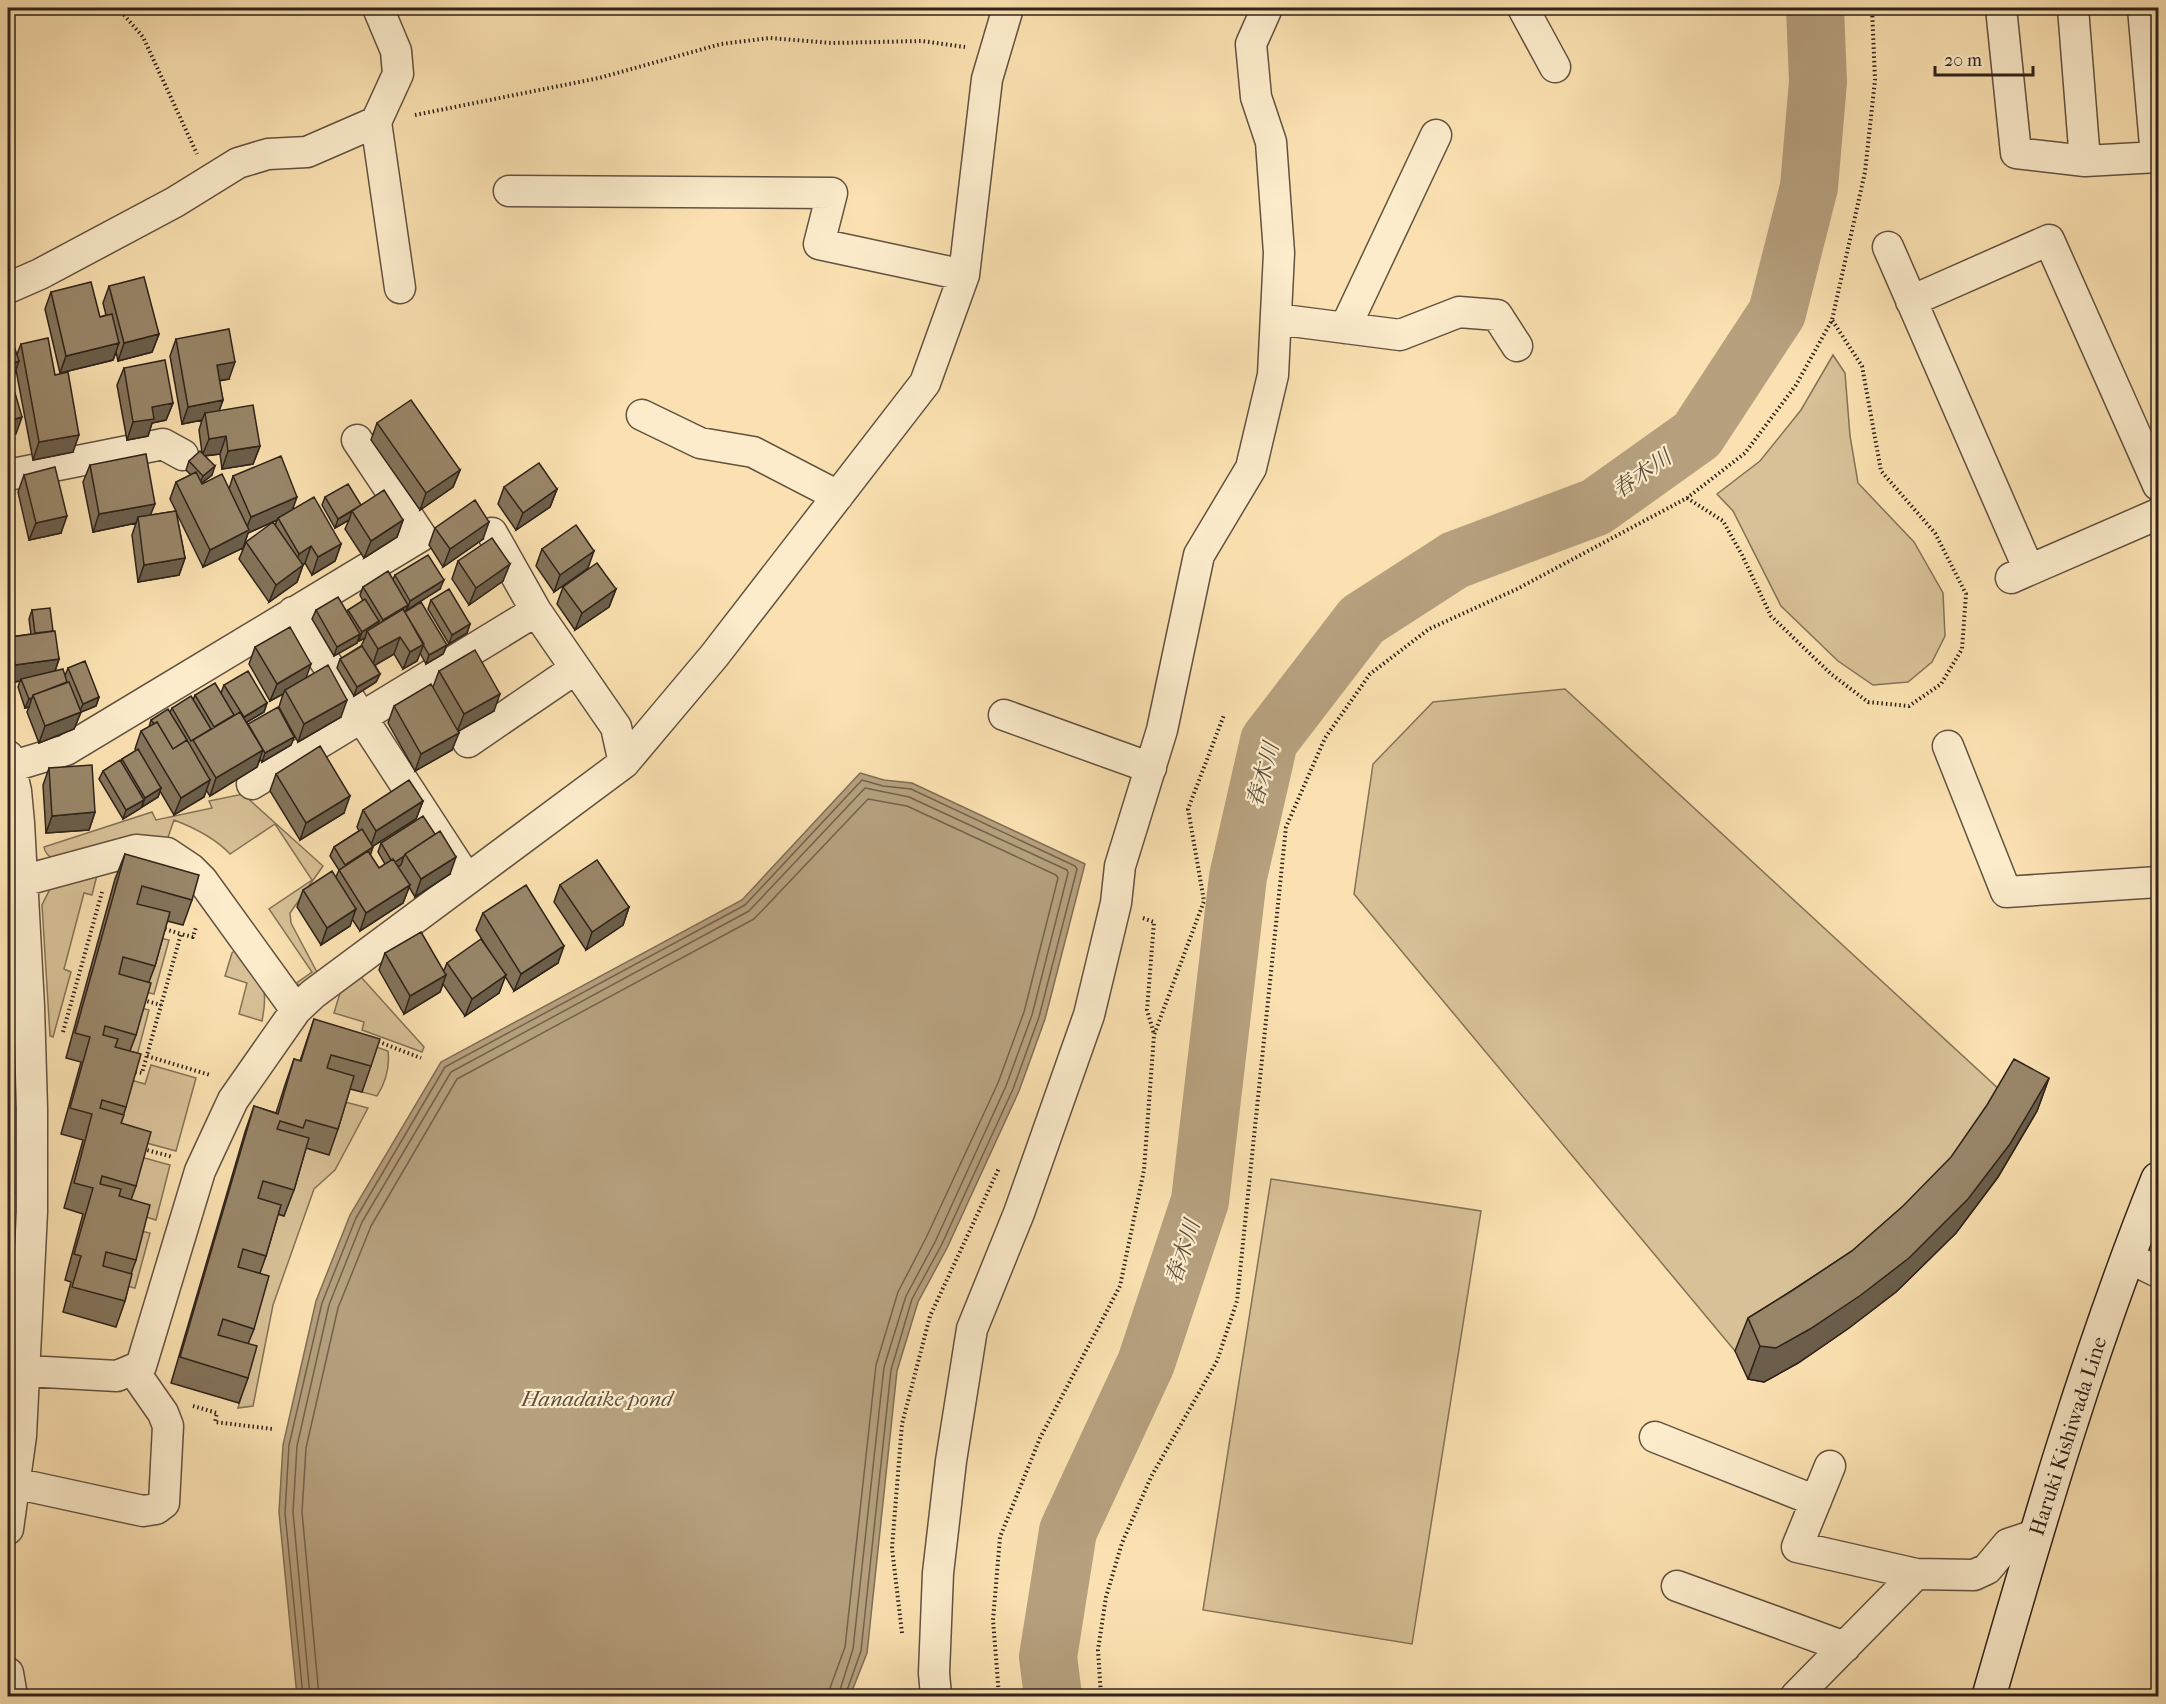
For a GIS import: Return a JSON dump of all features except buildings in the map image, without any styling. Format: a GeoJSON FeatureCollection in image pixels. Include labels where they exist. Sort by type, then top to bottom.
{"type":"FeatureCollection","features":[{"type":"Feature","properties":{"kind":"main road","name":"Haruki Kishiwada Line"},"geometry":{"type":"LineString","coordinates":[[1989,1696],[2035,1535],[2067,1434],[2127,1257],[2158,1179]]}},
{"type":"Feature","properties":{"kind":"street"},"geometry":{"type":"LineString","coordinates":[[378,8],[396,51],[398,74],[376,122],[400,288]]}},
{"type":"Feature","properties":{"kind":"street"},"geometry":{"type":"LineString","coordinates":[[16,1370],[117,1376],[141,1366],[200,1172],[233,1100],[296,1010],[314,994],[624,763],[714,656],[925,383],[964,275],[987,79],[1008,8]]}},
{"type":"Feature","properties":{"kind":"street"},"geometry":{"type":"LineString","coordinates":[[936,1696],[934,1673],[938,1574],[951,1461],[972,1329],[1020,1213],[1089,1015],[1116,903],[1120,866],[1162,730],[1199,555],[1251,468],[1273,375],[1279,253],[1271,142],[1256,98],[1251,44],[1268,8]]}},
{"type":"Feature","properties":{"kind":"street"},"geometry":{"type":"LineString","coordinates":[[1523,8],[1555,67]]}},
{"type":"Feature","properties":{"kind":"street"},"geometry":{"type":"LineString","coordinates":[[2001,8],[2016,153],[2085,161],[2157,157],[2143,8]]}},
{"type":"Feature","properties":{"kind":"street"},"geometry":{"type":"LineString","coordinates":[[2073,8],[2085,161]]}},
{"type":"Feature","properties":{"kind":"street"},"geometry":{"type":"LineString","coordinates":[[8,288],[40,274],[175,202],[237,163],[268,154],[307,152],[376,122]]}},
{"type":"Feature","properties":{"kind":"street"},"geometry":{"type":"LineString","coordinates":[[1345,327],[1437,135]]}},
{"type":"Feature","properties":{"kind":"street"},"geometry":{"type":"LineString","coordinates":[[509,191],[832,194],[819,244],[964,275]]}},
{"type":"Feature","properties":{"kind":"street"},"geometry":{"type":"LineString","coordinates":[[1911,301],[2049,240],[2158,485]]}},
{"type":"Feature","properties":{"kind":"street"},"geometry":{"type":"LineString","coordinates":[[1888,247],[2020,574],[2158,514]]}},
{"type":"Feature","properties":{"kind":"street"},"geometry":{"type":"LineString","coordinates":[[1276,319],[1400,335],[1459,312],[1497,315],[1517,346]]}},
{"type":"Feature","properties":{"kind":"street"},"geometry":{"type":"LineString","coordinates":[[642,415],[699,443],[753,452],[838,496]]}},
{"type":"Feature","properties":{"kind":"street"},"geometry":{"type":"LineString","coordinates":[[8,1529],[21,1436],[16,1370],[32,1212],[32,1108],[22,881],[16,791],[9,761],[66,750],[421,536],[357,440]]}},
{"type":"Feature","properties":{"kind":"street"},"geometry":{"type":"LineString","coordinates":[[8,475],[163,444],[183,455]]}},
{"type":"Feature","properties":{"kind":"street"},"geometry":{"type":"LineString","coordinates":[[492,533],[536,611],[616,727],[624,763]]}},
{"type":"Feature","properties":{"kind":"street"},"geometry":{"type":"LineString","coordinates":[[252,784],[536,611]]}},
{"type":"Feature","properties":{"kind":"street"},"geometry":{"type":"LineString","coordinates":[[293,612],[468,879]]}},
{"type":"Feature","properties":{"kind":"street"},"geometry":{"type":"LineString","coordinates":[[468,742],[575,669]]}},
{"type":"Feature","properties":{"kind":"street"},"geometry":{"type":"LineString","coordinates":[[1004,715],[1151,768]]}},
{"type":"Feature","properties":{"kind":"street"},"geometry":{"type":"LineString","coordinates":[[1948,746],[2006,892],[2158,882]]}},
{"type":"Feature","properties":{"kind":"street"},"geometry":{"type":"LineString","coordinates":[[22,881],[136,850],[167,853],[191,869],[207,888],[296,1010]]}},
{"type":"Feature","properties":{"kind":"street"},"geometry":{"type":"LineString","coordinates":[[2127,1257],[2158,1272]]}},
{"type":"Feature","properties":{"kind":"street"},"geometry":{"type":"LineString","coordinates":[[14,1483],[143,1511],[156,1509],[164,1503],[168,1426],[163,1413],[133,1370]]}},
{"type":"Feature","properties":{"kind":"street"},"geometry":{"type":"LineString","coordinates":[[1655,1437],[1816,1501]]}},
{"type":"Feature","properties":{"kind":"street"},"geometry":{"type":"LineString","coordinates":[[1830,1466],[1797,1547],[1916,1574],[1974,1575],[1987,1569],[2008,1544],[2035,1535]]}},
{"type":"Feature","properties":{"kind":"street"},"geometry":{"type":"LineString","coordinates":[[1796,1696],[1916,1574]]}},
{"type":"Feature","properties":{"kind":"street"},"geometry":{"type":"LineString","coordinates":[[1677,1586],[1845,1647]]}},
{"type":"Feature","properties":{"kind":"street"},"geometry":{"type":"LineString","coordinates":[[8,1672],[12,1696]]}},
{"type":"Feature","properties":{"kind":"path"},"geometry":{"type":"LineString","coordinates":[[118,8],[143,37],[210,181]]}},
{"type":"Feature","properties":{"kind":"path"},"geometry":{"type":"LineString","coordinates":[[1101,1696],[1098,1650],[1106,1597],[1122,1543],[1151,1477],[1217,1361],[1237,1301],[1286,827],[1325,738],[1370,674],[1429,629],[1517,589],[1687,498],[1745,453],[1796,385],[1832,320],[1865,172],[1875,81],[1872,8]]}},
{"type":"Feature","properties":{"kind":"path"},"geometry":{"type":"LineString","coordinates":[[376,122],[599,78],[721,44],[770,38],[832,43],[922,41],[994,51]]}},
{"type":"Feature","properties":{"kind":"path"},"geometry":{"type":"LineString","coordinates":[[1687,498],[1724,521],[1770,615],[1831,674],[1868,702],[1909,706],[1941,684],[1962,649],[1965,594],[1935,533],[1881,471],[1862,366],[1832,320]]}},
{"type":"Feature","properties":{"kind":"path"},"geometry":{"type":"LineString","coordinates":[[999,1696],[993,1620],[1000,1537],[1040,1438],[1120,1286],[1144,1170],[1154,1035],[1204,901],[1188,809],[1224,715]]}},
{"type":"Feature","properties":{"kind":"path"},"geometry":{"type":"LineString","coordinates":[[62,1038],[111,857]]}},
{"type":"Feature","properties":{"kind":"path"},"geometry":{"type":"LineString","coordinates":[[165,929],[193,937],[207,888]]}},
{"type":"Feature","properties":{"kind":"path"},"geometry":{"type":"LineString","coordinates":[[1138,928],[1141,917],[1154,922],[1147,1010],[1154,1035]]}},
{"type":"Feature","properties":{"kind":"path"},"geometry":{"type":"LineString","coordinates":[[125,1069],[142,1073],[181,934]]}},
{"type":"Feature","properties":{"kind":"path"},"geometry":{"type":"LineString","coordinates":[[143,1000],[161,1005]]}},
{"type":"Feature","properties":{"kind":"path"},"geometry":{"type":"LineString","coordinates":[[370,1039],[421,1058]]}},
{"type":"Feature","properties":{"kind":"path"},"geometry":{"type":"LineString","coordinates":[[147,1056],[210,1075]]}},
{"type":"Feature","properties":{"kind":"path"},"geometry":{"type":"LineString","coordinates":[[140,1148],[174,1158]]}},
{"type":"Feature","properties":{"kind":"path"},"geometry":{"type":"LineString","coordinates":[[217,1413],[215,1422],[273,1429]]}},
{"type":"Feature","properties":{"kind":"shaded area"},"geometry":{"type":"Polygon","coordinates":[[[1833,355],[1845,373],[1850,436],[1858,483],[1914,542],[1943,593],[1945,636],[1932,662],[1908,682],[1873,685],[1838,661],[1781,606],[1733,511],[1717,494],[1760,461],[1801,410],[1833,355]]]}},
{"type":"Feature","properties":{"kind":"shaded area"},"geometry":{"type":"Polygon","coordinates":[[[1565,689],[2002,1092],[1975,1138],[1781,1324],[1735,1351],[1354,894],[1373,764],[1433,702],[1565,689]]]}},
{"type":"Feature","properties":{"kind":"shaded area"},"geometry":{"type":"Polygon","coordinates":[[[243,794],[323,866],[290,913],[291,923],[318,974],[303,985],[295,984],[312,972],[269,909],[312,880],[275,824],[230,854],[204,834],[174,820],[166,843],[55,859],[48,855],[44,847],[152,812],[156,820],[212,808],[209,801],[243,794]]]}},
{"type":"Feature","properties":{"kind":"shaded area"},"geometry":{"type":"Polygon","coordinates":[[[97,875],[92,895],[84,893],[64,969],[71,972],[53,1037],[50,1036],[42,905],[51,887],[97,875]]]}},
{"type":"Feature","properties":{"kind":"shaded area"},"geometry":{"type":"Polygon","coordinates":[[[9,916],[16,997],[10,999],[8,994],[9,916]]]}},
{"type":"Feature","properties":{"kind":"shaded area"},"geometry":{"type":"Polygon","coordinates":[[[160,938],[169,940],[154,994],[145,992],[160,938]]]}},
{"type":"Feature","properties":{"kind":"shaded area"},"geometry":{"type":"Polygon","coordinates":[[[236,950],[257,974],[264,989],[262,1021],[239,1014],[247,983],[225,976],[232,953],[236,950]]]}},
{"type":"Feature","properties":{"kind":"shaded area"},"geometry":{"type":"Polygon","coordinates":[[[361,977],[424,1047],[422,1052],[362,1030],[364,1022],[334,1013],[340,993],[361,977]]]}},
{"type":"Feature","properties":{"kind":"shaded area"},"geometry":{"type":"Polygon","coordinates":[[[141,1008],[149,1010],[135,1063],[127,1061],[141,1008]]]}},
{"type":"Feature","properties":{"kind":"shaded area"},"geometry":{"type":"Polygon","coordinates":[[[17,1020],[21,1197],[8,1187],[12,1025],[17,1020]]]}},
{"type":"Feature","properties":{"kind":"shaded area"},"geometry":{"type":"Polygon","coordinates":[[[359,1041],[388,1051],[387,1075],[377,1096],[362,1092],[370,1064],[359,1041]]]}},
{"type":"Feature","properties":{"kind":"shaded area"},"geometry":{"type":"Polygon","coordinates":[[[151,1065],[196,1078],[176,1151],[117,1133],[131,1080],[145,1084],[151,1065]]]}},
{"type":"Feature","properties":{"kind":"shaded area"},"geometry":{"type":"Polygon","coordinates":[[[345,1102],[368,1108],[335,1170],[314,1189],[273,1305],[253,1406],[238,1408],[248,1372],[240,1370],[252,1299],[277,1214],[284,1216],[304,1147],[345,1102]]]}},
{"type":"Feature","properties":{"kind":"shaded area"},"geometry":{"type":"Polygon","coordinates":[[[141,1157],[170,1165],[156,1220],[126,1211],[141,1157]]]}},
{"type":"Feature","properties":{"kind":"shaded area"},"geometry":{"type":"Polygon","coordinates":[[[1271,1179],[1481,1211],[1412,1644],[1203,1610],[1271,1179]]]}},
{"type":"Feature","properties":{"kind":"shaded area"},"geometry":{"type":"Polygon","coordinates":[[[141,1231],[150,1233],[135,1288],[126,1286],[141,1231]]]}},
{"type":"Feature","properties":{"kind":"water","name":"Hanadaike pond"},"geometry":{"type":"Polygon","coordinates":[[[860,773],[884,780],[912,783],[1085,864],[1045,1019],[1019,1091],[947,1248],[918,1302],[897,1371],[867,1653],[850,1696],[297,1696],[279,1512],[283,1445],[316,1301],[350,1215],[441,1062],[742,900],[860,773]]]}},
{"type":"Feature","properties":{"kind":"waterway","name":"春木川"},"geometry":{"type":"LineString","coordinates":[[1053,1696],[1048,1657],[1068,1531],[1146,1363],[1200,1201],[1238,877],[1269,741],[1362,620],[1455,560],[1596,507],[1697,435],[1777,313],[1809,187],[1818,82],[1815,8]]}}]}
